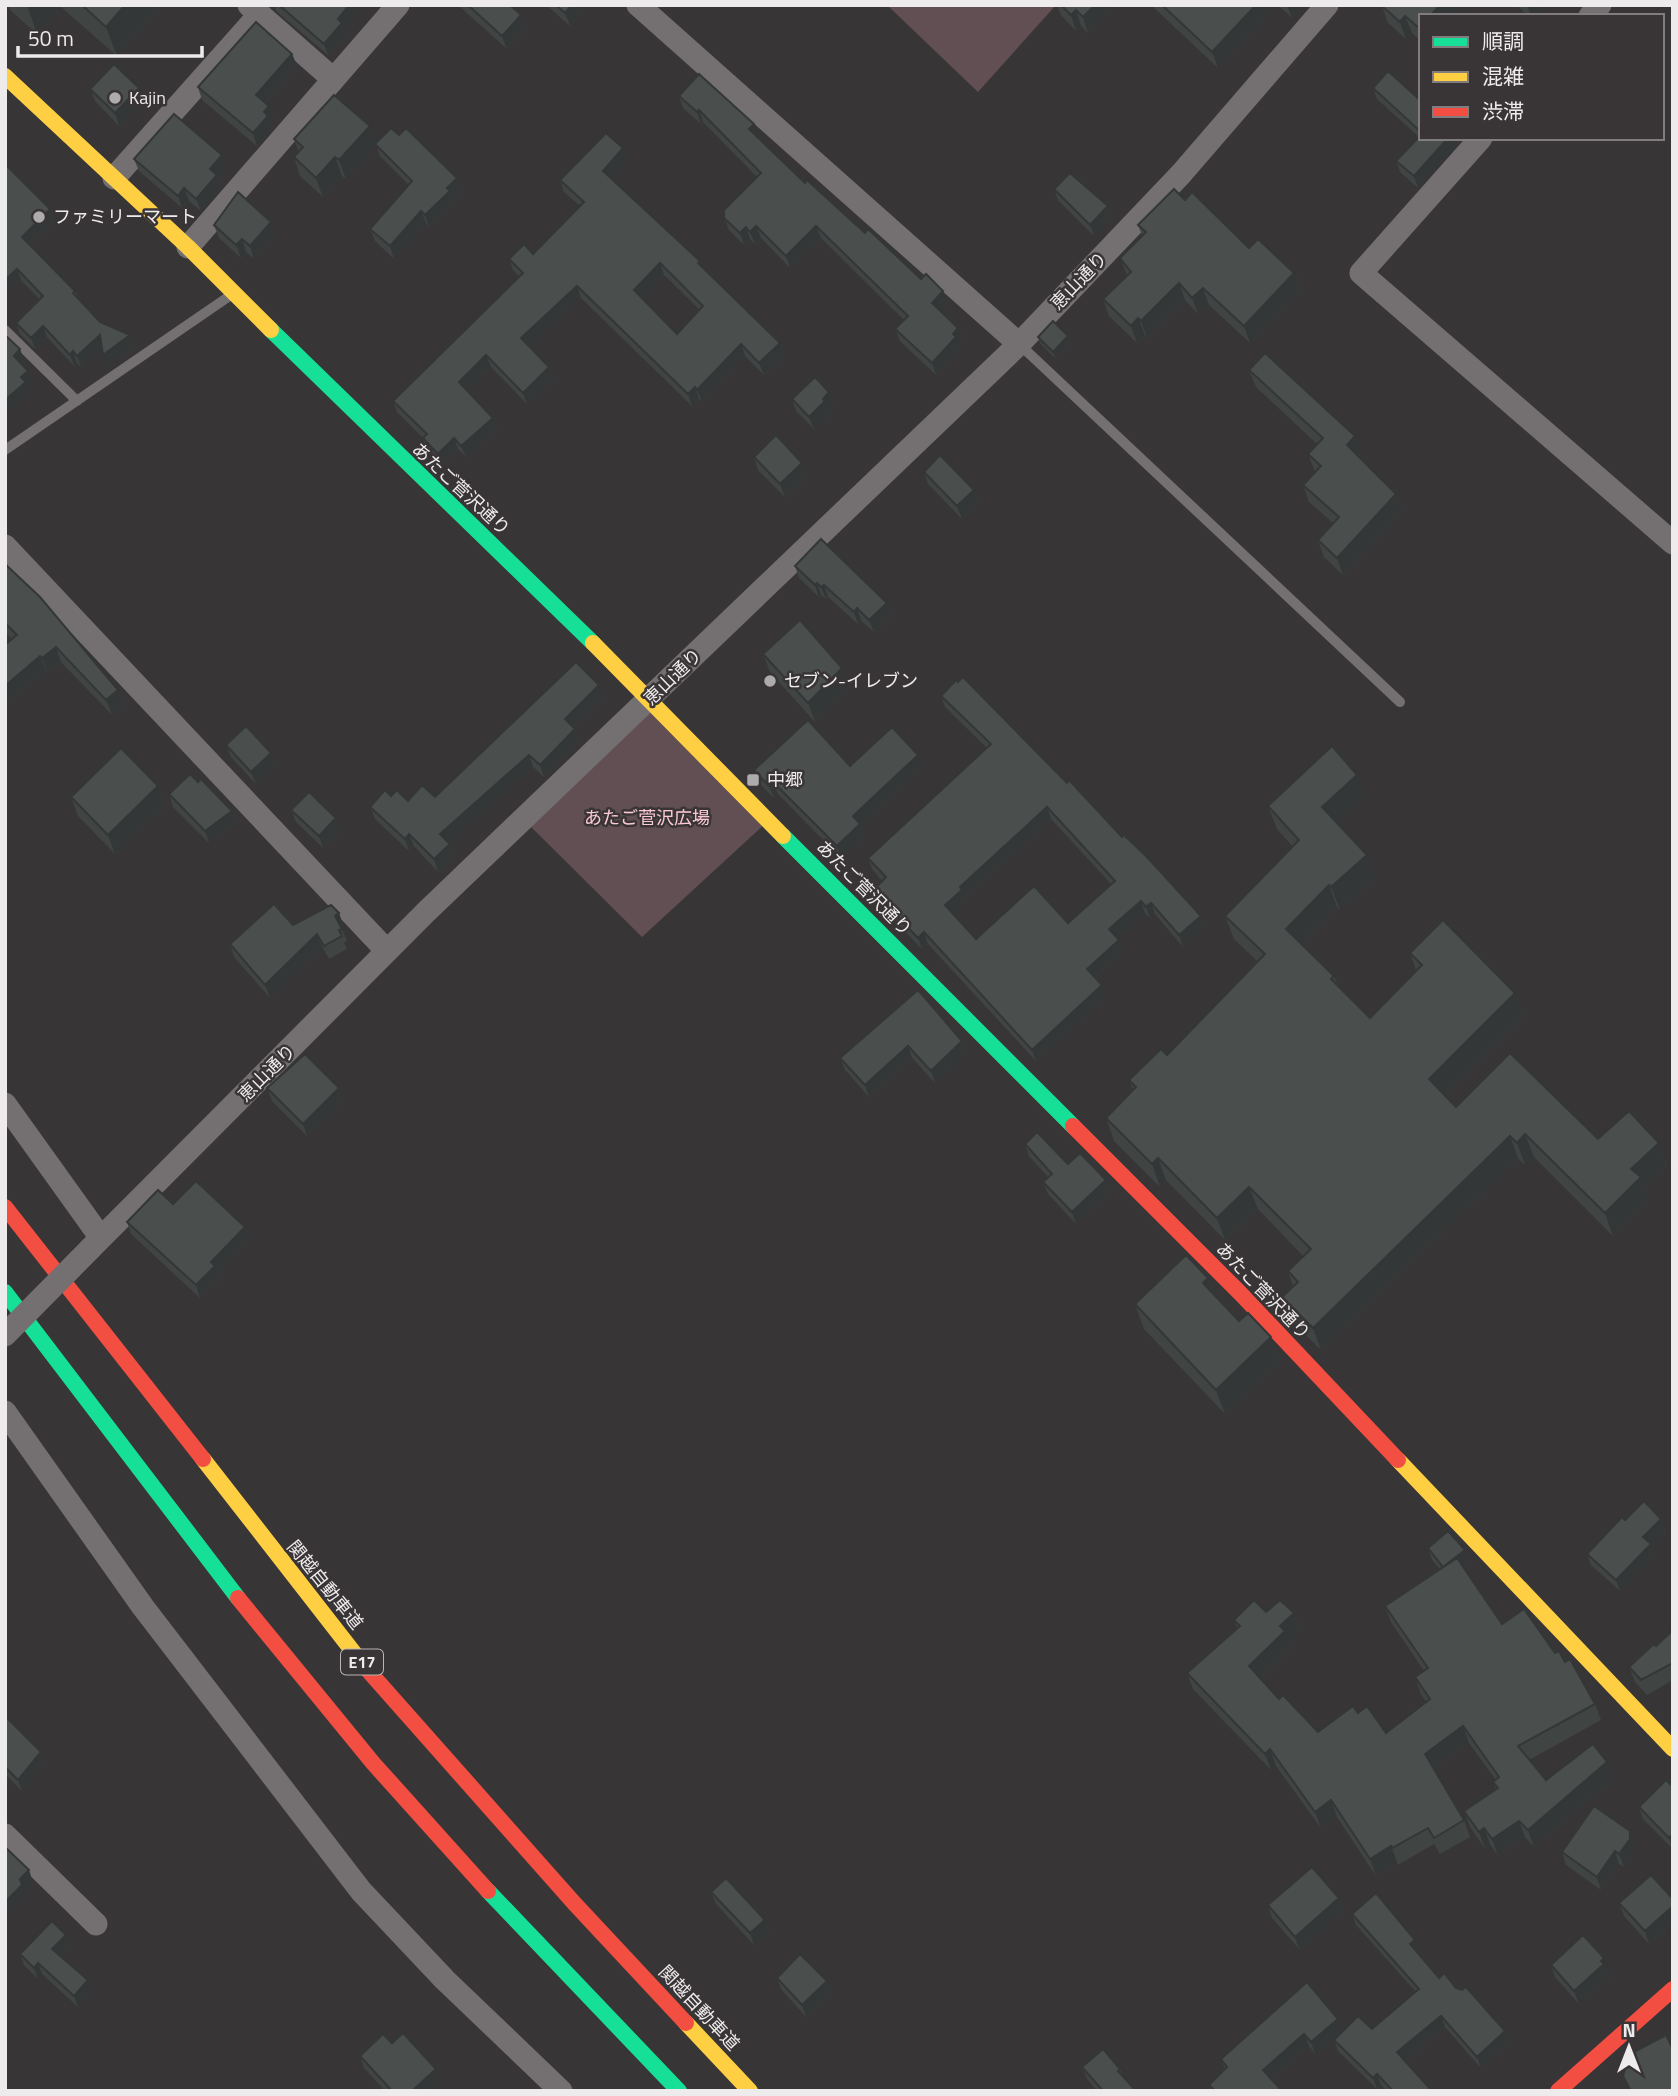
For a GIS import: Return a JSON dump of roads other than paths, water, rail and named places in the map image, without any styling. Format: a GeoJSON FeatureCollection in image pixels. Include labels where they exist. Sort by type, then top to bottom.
{"type":"FeatureCollection","features":[{"type":"Feature","properties":{"kind":"main road","name":"あたご菅沢通り"},"geometry":{"type":"LineString","coordinates":[[5,76],[235,292],[390,448],[650,698],[768,821],[1240,1293],[1673,1749]]}},
{"type":"Feature","properties":{"kind":"main road","name":"関越自動車道"},"geometry":{"type":"LineString","coordinates":[[5,1207],[373,1677],[574,1903],[750,2091]]}},
{"type":"Feature","properties":{"kind":"main road"},"geometry":{"type":"LineString","coordinates":[[5,1292],[131,1460],[332,1714],[537,1944],[679,2091]]}},
{"type":"Feature","properties":{"kind":"main road"},"geometry":{"type":"LineString","coordinates":[[1558,2091],[1673,1989]]}},
{"type":"Feature","properties":{"kind":"street"},"geometry":{"type":"LineString","coordinates":[[188,247],[398,5]]}},
{"type":"Feature","properties":{"kind":"street"},"geometry":{"type":"LineString","coordinates":[[638,5],[1018,344]]}},
{"type":"Feature","properties":{"kind":"street","name":"恵山通り"},"geometry":{"type":"LineString","coordinates":[[5,1335],[387,951],[1018,344],[1181,174],[1327,5]]}},
{"type":"Feature","properties":{"kind":"street"},"geometry":{"type":"LineString","coordinates":[[114,178],[254,10],[332,79]]}},
{"type":"Feature","properties":{"kind":"street"},"geometry":{"type":"LineString","coordinates":[[1479,140],[1361,273],[1673,543]]}},
{"type":"Feature","properties":{"kind":"street"},"geometry":{"type":"LineString","coordinates":[[5,546],[387,951]]}},
{"type":"Feature","properties":{"kind":"street"},"geometry":{"type":"LineString","coordinates":[[5,1104],[96,1244]]}},
{"type":"Feature","properties":{"kind":"street"},"geometry":{"type":"LineString","coordinates":[[5,1412],[143,1607],[361,1891],[445,1980],[561,2091]]}},
{"type":"Feature","properties":{"kind":"street"},"geometry":{"type":"LineString","coordinates":[[5,1835],[96,1924]]}},
{"type":"Feature","properties":{"kind":"lane"},"geometry":{"type":"LineString","coordinates":[[5,450],[235,292]]}},
{"type":"Feature","properties":{"kind":"lane"},"geometry":{"type":"LineString","coordinates":[[5,330],[77,401]]}},
{"type":"Feature","properties":{"kind":"lane"},"geometry":{"type":"LineString","coordinates":[[1018,344],[1400,702]]}},
{"type":"Feature","properties":{"kind":"place","name":"Kajin"},"geometry":{"type":"Point","coordinates":[115,98]}},
{"type":"Feature","properties":{"kind":"place","name":"ファミリーマート"},"geometry":{"type":"Point","coordinates":[39,217]}},
{"type":"Feature","properties":{"kind":"place","name":"セブン-イレブン"},"geometry":{"type":"Point","coordinates":[770,681]}},
{"type":"Feature","properties":{"kind":"place","name":"中郷"},"geometry":{"type":"Point","coordinates":[753,780]}},
{"type":"Feature","properties":{"kind":"park label","name":"あたご菅沢広場"},"geometry":{"type":"Point","coordinates":[647,818]}}]}
